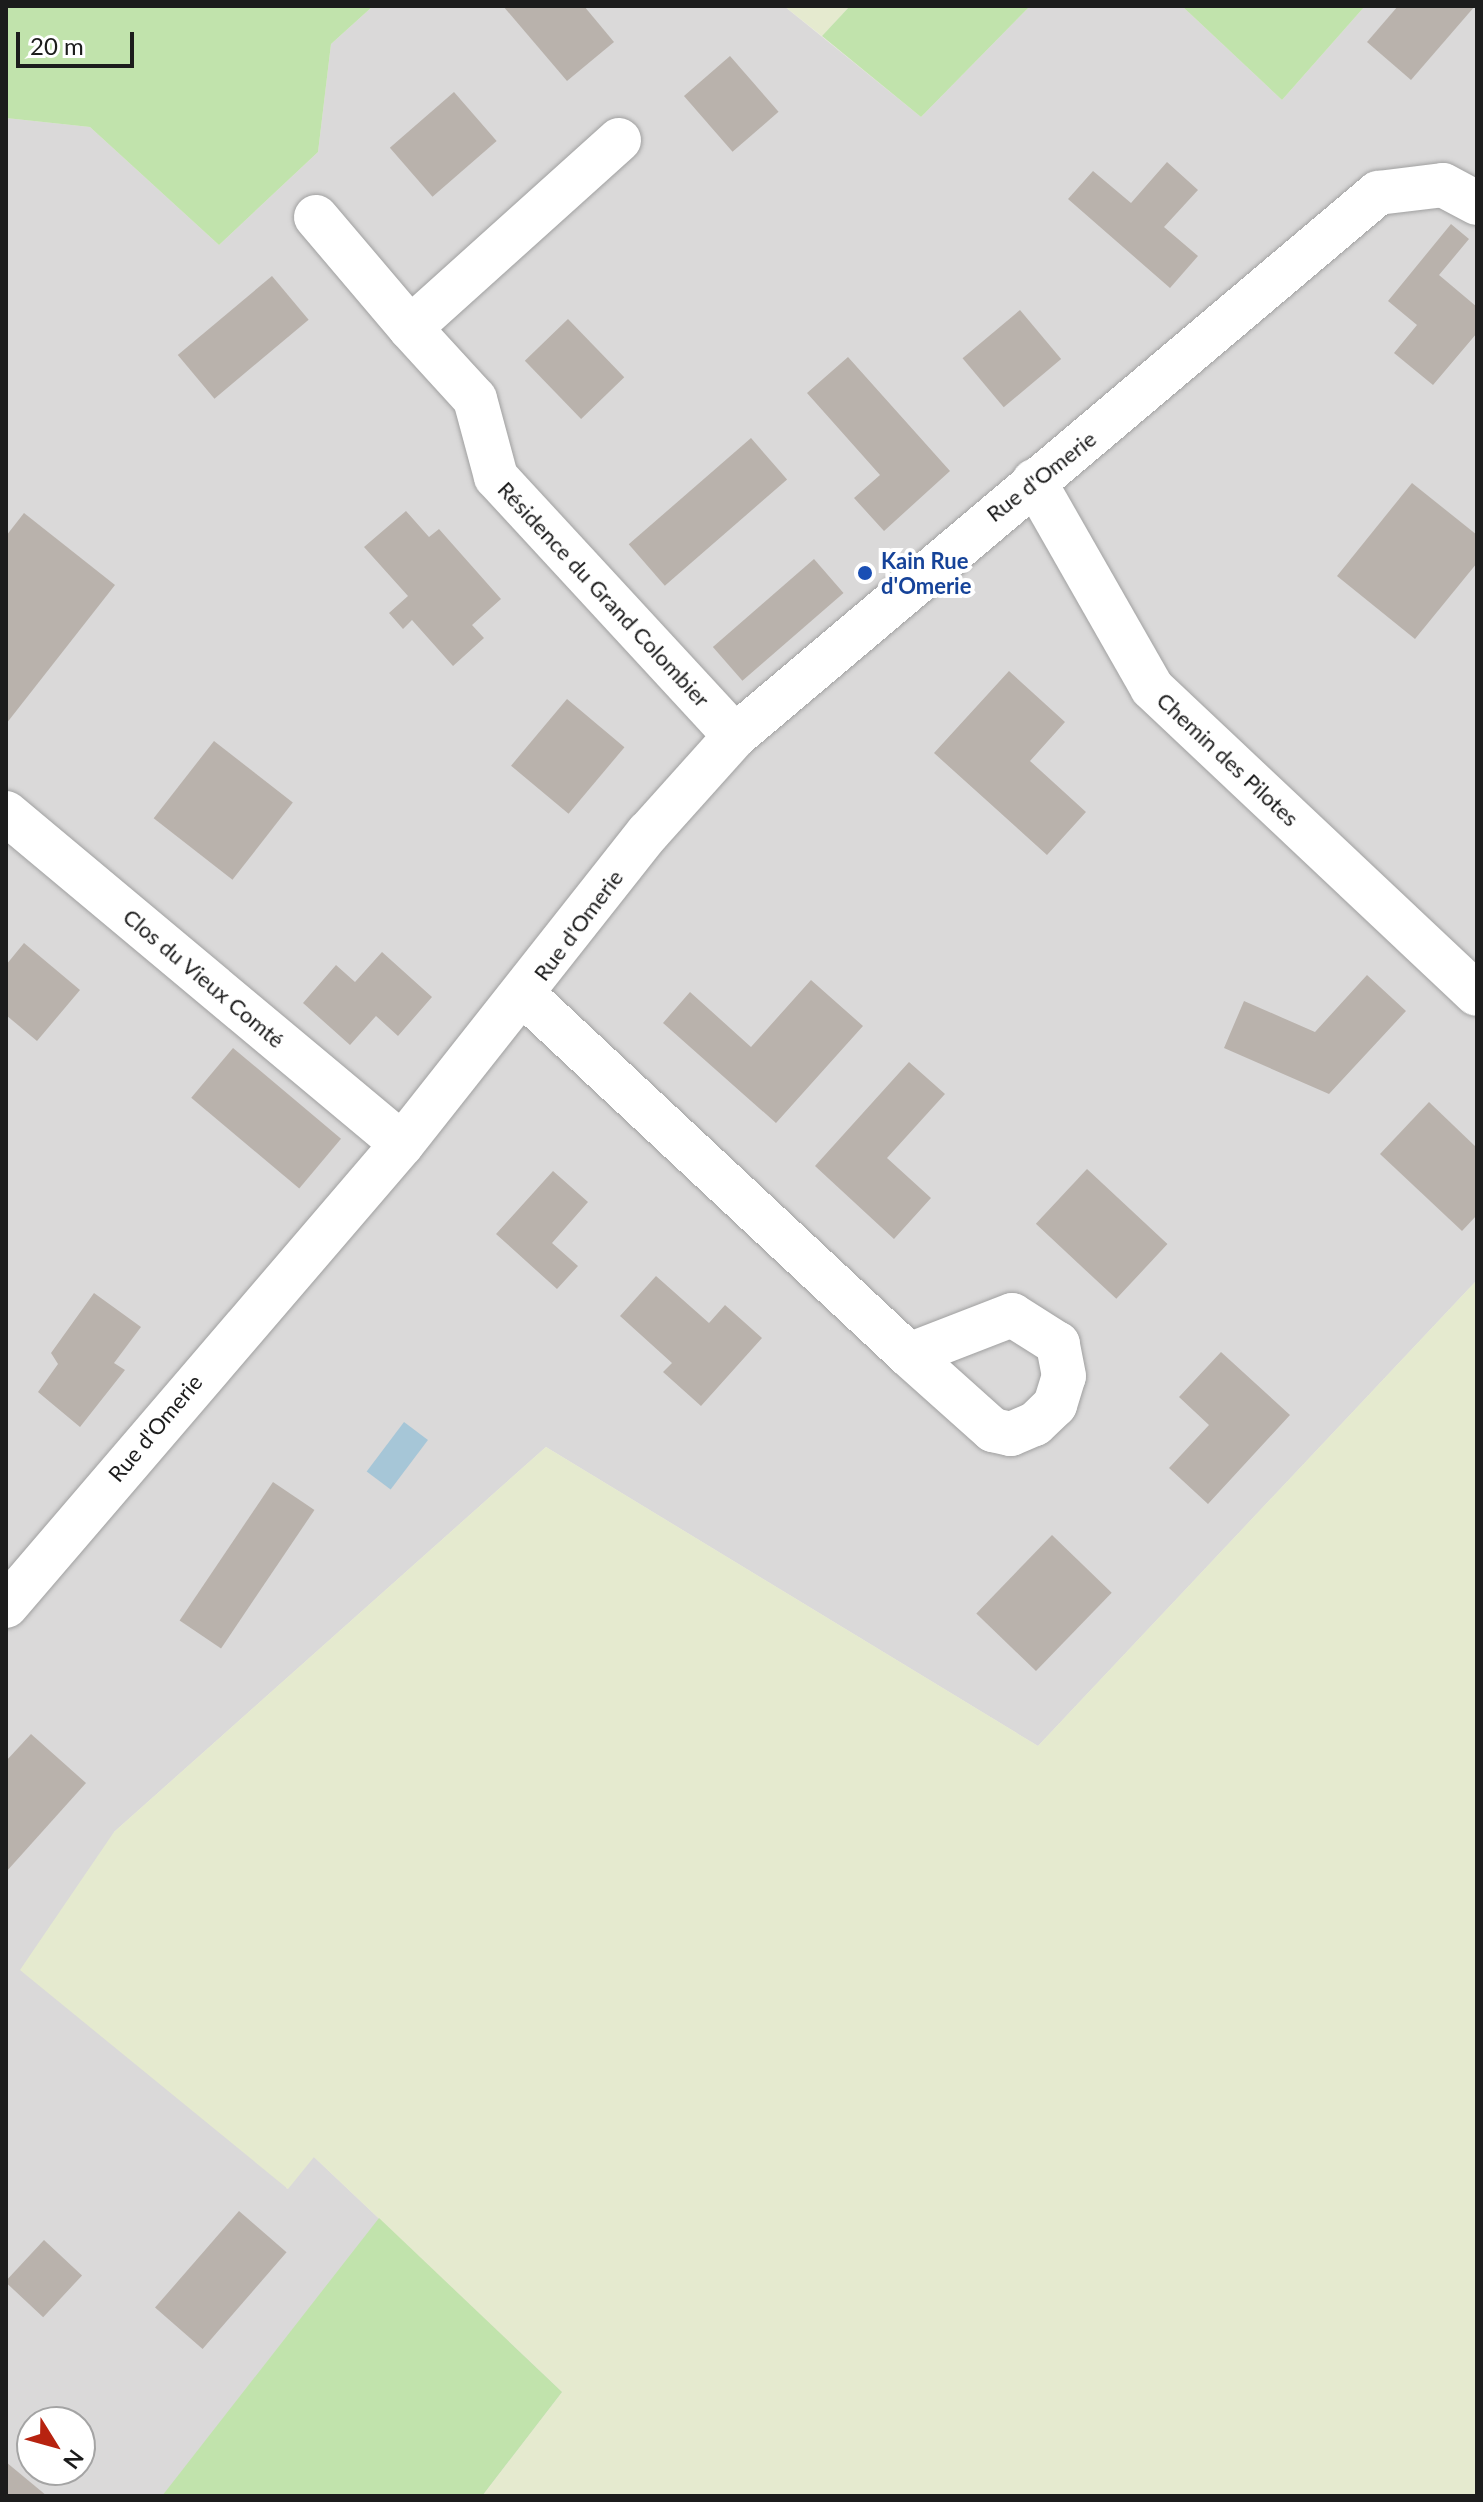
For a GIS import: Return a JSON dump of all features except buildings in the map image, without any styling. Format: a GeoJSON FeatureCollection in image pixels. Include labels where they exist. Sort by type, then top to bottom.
{"type":"FeatureCollection","features":[{"type":"Feature","properties":{"kind":"street"},"geometry":{"type":"LineString","coordinates":[[410,328],[619,140]]}},
{"type":"Feature","properties":{"kind":"street","name":"Rue d'Omerie"},"geometry":{"type":"LineString","coordinates":[[6,1606],[402,1144],[524,995],[648,833],[735,736],[1378,193],[1443,185],[1477,203]]}},
{"type":"Feature","properties":{"kind":"street","name":"Résidence du Grand Colombier"},"geometry":{"type":"LineString","coordinates":[[316,217],[475,399],[496,477],[735,736]]}},
{"type":"Feature","properties":{"kind":"street","name":"Chemin des Pilotes"},"geometry":{"type":"LineString","coordinates":[[1034,481],[1152,688],[1477,994]]}},
{"type":"Feature","properties":{"kind":"street","name":"Clos du Vieux Comté"},"geometry":{"type":"LineString","coordinates":[[6,813],[402,1144]]}},
{"type":"Feature","properties":{"kind":"street","name":"Rue d'Omerie"},"geometry":{"type":"LineString","coordinates":[[524,995],[909,1355]]}},
{"type":"Feature","properties":{"kind":"shaded area"},"geometry":{"type":"Polygon","coordinates":[[[373,6],[784,6],[921,117],[1030,6],[1182,6],[1282,100],[1365,6],[1477,6],[1477,1280],[1038,1746],[546,1447],[114,1832],[287,2189],[313,2156],[562,2392],[482,2496],[6,2496],[6,118],[90,127],[219,245],[318,152],[331,44],[373,6]]]}},
{"type":"Feature","properties":{"kind":"green space"},"geometry":{"type":"Polygon","coordinates":[[[6,6],[373,6],[331,44],[318,152],[219,245],[90,127],[6,118],[6,6]]]}},
{"type":"Feature","properties":{"kind":"green space"},"geometry":{"type":"Polygon","coordinates":[[[784,6],[850,6],[822,36],[784,6]]]}},
{"type":"Feature","properties":{"kind":"green space"},"geometry":{"type":"Polygon","coordinates":[[[850,6],[1030,6],[921,117],[822,36],[850,6]]]}},
{"type":"Feature","properties":{"kind":"green space"},"geometry":{"type":"Polygon","coordinates":[[[1182,6],[1365,6],[1282,100],[1182,6]]]}},
{"type":"Feature","properties":{"kind":"green space"},"geometry":{"type":"Polygon","coordinates":[[[1477,1280],[1477,2496],[482,2496],[562,2392],[314,2157],[288,2189],[20,1970],[114,1832],[546,1447],[1038,1746],[1477,1280]]]}},
{"type":"Feature","properties":{"kind":"green space"},"geometry":{"type":"Polygon","coordinates":[[[379,2218],[562,2392],[482,2496],[162,2496],[379,2218]]]}},
{"type":"Feature","properties":{"kind":"water"},"geometry":{"type":"Polygon","coordinates":[[[404,1422],[428,1440],[391,1490],[367,1472],[404,1422]]]}},
{"type":"Feature","properties":{"kind":"place","name":"Kain Rue d'Omerie"},"geometry":{"type":"Point","coordinates":[865,573]}}]}
